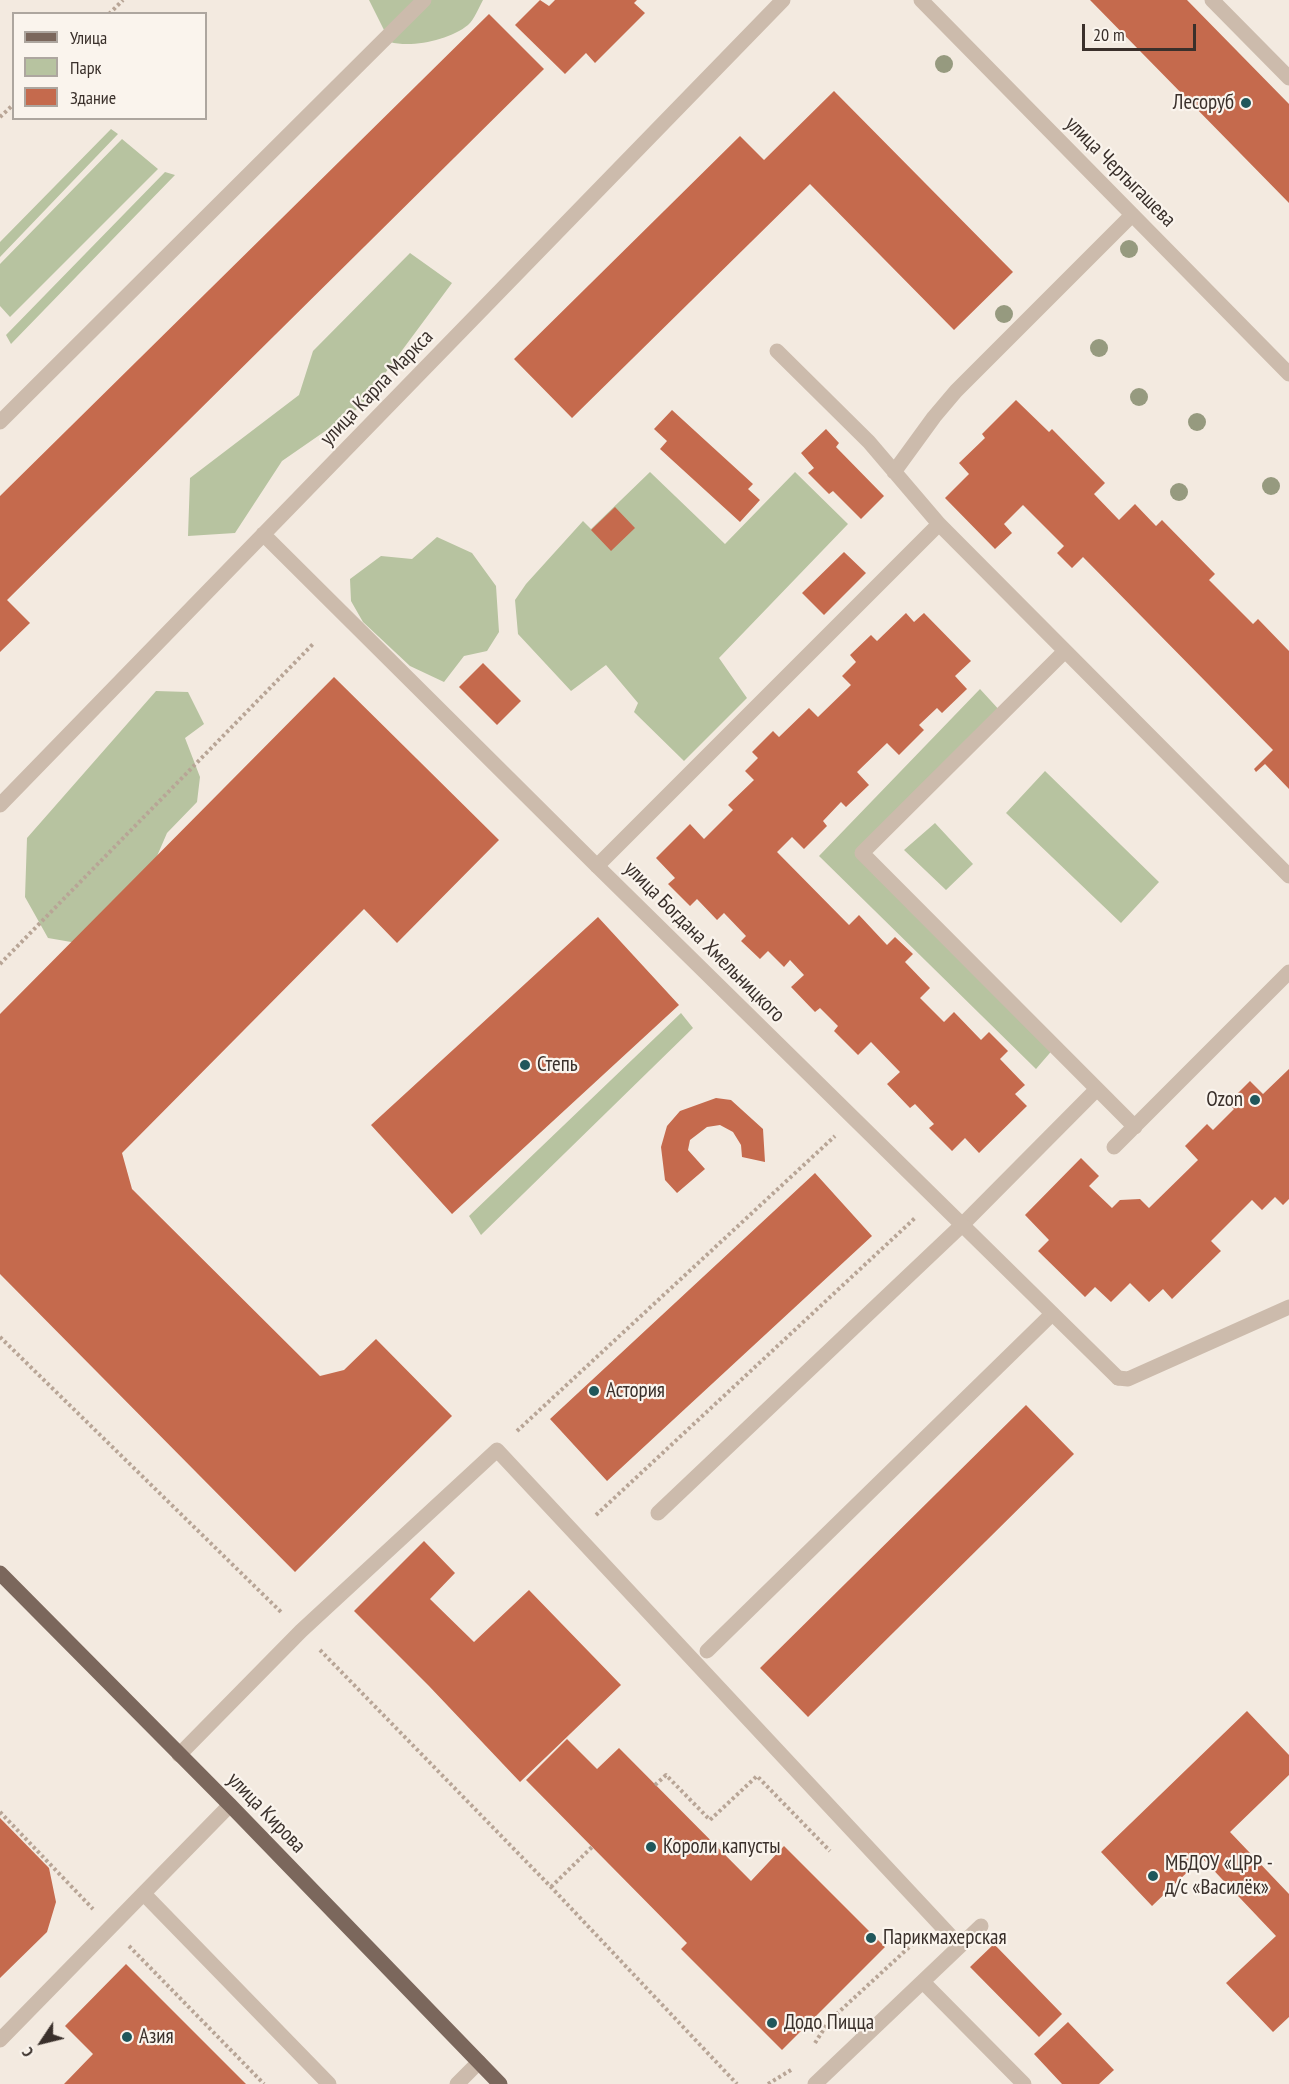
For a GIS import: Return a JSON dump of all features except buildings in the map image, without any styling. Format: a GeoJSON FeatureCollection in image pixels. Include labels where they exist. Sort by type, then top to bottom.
{"type":"FeatureCollection","features":[{"type":"Feature","properties":{"kind":"main road","name":"улица Кирова"},"geometry":{"type":"LineString","coordinates":[[0,1573],[230,1805],[500,2084]]}},
{"type":"Feature","properties":{"kind":"street"},"geometry":{"type":"LineString","coordinates":[[0,422],[424,0]]}},
{"type":"Feature","properties":{"kind":"street","name":"улица Карла Маркса"},"geometry":{"type":"LineString","coordinates":[[0,805],[783,0]]}},
{"type":"Feature","properties":{"kind":"street","name":"улица Чертыгашева"},"geometry":{"type":"LineString","coordinates":[[921,0],[1289,374]]}},
{"type":"Feature","properties":{"kind":"street"},"geometry":{"type":"LineString","coordinates":[[1212,0],[1289,78]]}},
{"type":"Feature","properties":{"kind":"street"},"geometry":{"type":"LineString","coordinates":[[894,472],[956,391],[1132,214]]}},
{"type":"Feature","properties":{"kind":"street"},"geometry":{"type":"LineString","coordinates":[[777,351],[869,442],[939,524],[1289,876]]}},
{"type":"Feature","properties":{"kind":"street"},"geometry":{"type":"LineString","coordinates":[[597,866],[939,524]]}},
{"type":"Feature","properties":{"kind":"street","name":"улица Богдана Хмельницкого"},"geometry":{"type":"LineString","coordinates":[[263,534],[1118,1378],[1128,1379],[1289,1307]]}},
{"type":"Feature","properties":{"kind":"street"},"geometry":{"type":"LineString","coordinates":[[1065,651],[862,853],[1135,1127]]}},
{"type":"Feature","properties":{"kind":"street"},"geometry":{"type":"LineString","coordinates":[[1114,1147],[1289,972]]}},
{"type":"Feature","properties":{"kind":"street"},"geometry":{"type":"LineString","coordinates":[[658,1513],[962,1225],[1097,1089]]}},
{"type":"Feature","properties":{"kind":"street"},"geometry":{"type":"LineString","coordinates":[[707,1651],[1052,1314]]}},
{"type":"Feature","properties":{"kind":"street"},"geometry":{"type":"LineString","coordinates":[[179,1755],[301,1631],[497,1450],[960,1946]]}},
{"type":"Feature","properties":{"kind":"street"},"geometry":{"type":"LineString","coordinates":[[0,2040],[230,1805]]}},
{"type":"Feature","properties":{"kind":"street"},"geometry":{"type":"LineString","coordinates":[[144,1894],[329,2084]]}},
{"type":"Feature","properties":{"kind":"street"},"geometry":{"type":"LineString","coordinates":[[815,2084],[981,1926]]}},
{"type":"Feature","properties":{"kind":"street"},"geometry":{"type":"LineString","coordinates":[[923,1982],[1024,2084]]}},
{"type":"Feature","properties":{"kind":"street"},"geometry":{"type":"LineString","coordinates":[[457,2084],[479,2062]]}},
{"type":"Feature","properties":{"kind":"path"},"geometry":{"type":"LineString","coordinates":[[111,12],[123,0]]}},
{"type":"Feature","properties":{"kind":"path"},"geometry":{"type":"LineString","coordinates":[[0,117],[12,106]]}},
{"type":"Feature","properties":{"kind":"path"},"geometry":{"type":"LineString","coordinates":[[0,964],[314,643]]}},
{"type":"Feature","properties":{"kind":"path"},"geometry":{"type":"LineString","coordinates":[[497,1450],[837,1135]]}},
{"type":"Feature","properties":{"kind":"path"},"geometry":{"type":"LineString","coordinates":[[575,1533],[915,1218],[907,1210]]}},
{"type":"Feature","properties":{"kind":"path"},"geometry":{"type":"LineString","coordinates":[[0,1336],[363,1693],[737,2084]]}},
{"type":"Feature","properties":{"kind":"path"},"geometry":{"type":"LineString","coordinates":[[655,1785],[666,1775],[710,1821],[757,1776],[837,1858]]}},
{"type":"Feature","properties":{"kind":"path"},"geometry":{"type":"LineString","coordinates":[[551,1887],[592,1847]]}},
{"type":"Feature","properties":{"kind":"path"},"geometry":{"type":"LineString","coordinates":[[813,2047],[830,2021],[917,1940],[909,1932]]}},
{"type":"Feature","properties":{"kind":"path"},"geometry":{"type":"LineString","coordinates":[[768,2084],[793,2069]]}},
{"type":"Feature","properties":{"kind":"green space"},"geometry":{"type":"Polygon","coordinates":[[[369,0],[483,0],[468,25],[451,35],[420,43],[399,44],[390,42],[369,0]]]}},
{"type":"Feature","properties":{"kind":"green space"},"geometry":{"type":"Polygon","coordinates":[[[111,129],[118,134],[0,257],[0,242],[111,129]]]}},
{"type":"Feature","properties":{"kind":"green space"},"geometry":{"type":"Polygon","coordinates":[[[122,139],[158,169],[10,317],[0,306],[0,264],[122,139]]]}},
{"type":"Feature","properties":{"kind":"green space"},"geometry":{"type":"Polygon","coordinates":[[[165,172],[175,175],[11,344],[6,335],[165,172]]]}},
{"type":"Feature","properties":{"kind":"green space"},"geometry":{"type":"Polygon","coordinates":[[[410,253],[452,283],[360,407],[282,461],[235,533],[188,536],[190,478],[299,395],[313,351],[410,253]]]}},
{"type":"Feature","properties":{"kind":"green space"},"geometry":{"type":"Polygon","coordinates":[[[650,472],[725,544],[795,472],[848,524],[719,658],[747,698],[684,761],[634,712],[638,703],[606,665],[571,691],[518,634],[515,600],[526,584],[583,521],[591,529],[650,472]]]}},
{"type":"Feature","properties":{"kind":"green space"},"geometry":{"type":"Polygon","coordinates":[[[437,537],[472,553],[496,586],[499,632],[487,651],[464,656],[444,682],[410,666],[363,622],[351,601],[350,579],[381,556],[412,559],[437,537]]]}},
{"type":"Feature","properties":{"kind":"green space"},"geometry":{"type":"Polygon","coordinates":[[[980,689],[1002,713],[862,853],[1055,1047],[1036,1069],[819,856],[980,689]]]}},
{"type":"Feature","properties":{"kind":"green space"},"geometry":{"type":"Polygon","coordinates":[[[156,691],[188,692],[204,724],[185,738],[200,777],[197,802],[167,833],[151,870],[77,943],[48,938],[25,897],[27,838],[156,691]]]}},
{"type":"Feature","properties":{"kind":"green space"},"geometry":{"type":"Polygon","coordinates":[[[1045,771],[1159,882],[1121,923],[1006,813],[1045,771]]]}},
{"type":"Feature","properties":{"kind":"green space"},"geometry":{"type":"Polygon","coordinates":[[[935,823],[973,864],[946,890],[904,850],[935,823]]]}},
{"type":"Feature","properties":{"kind":"green space"},"geometry":{"type":"Polygon","coordinates":[[[681,1013],[693,1028],[481,1235],[469,1216],[681,1013]]]}},
{"type":"Feature","properties":{"kind":"place","name":"Лесоруб"},"geometry":{"type":"Point","coordinates":[1246,103]}},
{"type":"Feature","properties":{"kind":"place","name":"Степь"},"geometry":{"type":"Point","coordinates":[525,1065]}},
{"type":"Feature","properties":{"kind":"place","name":"Ozon"},"geometry":{"type":"Point","coordinates":[1255,1100]}},
{"type":"Feature","properties":{"kind":"place","name":"Астория"},"geometry":{"type":"Point","coordinates":[594,1391]}},
{"type":"Feature","properties":{"kind":"place","name":"Короли капусты"},"geometry":{"type":"Point","coordinates":[651,1847]}},
{"type":"Feature","properties":{"kind":"place","name":"МБДОУ «ЦРР - д/с «Василёк»"},"geometry":{"type":"Point","coordinates":[1153,1876]}},
{"type":"Feature","properties":{"kind":"place","name":"Парикмахерская"},"geometry":{"type":"Point","coordinates":[871,1938]}},
{"type":"Feature","properties":{"kind":"place","name":"Додо Пицца"},"geometry":{"type":"Point","coordinates":[772,2023]}},
{"type":"Feature","properties":{"kind":"place","name":"Азия"},"geometry":{"type":"Point","coordinates":[127,2037]}}]}
